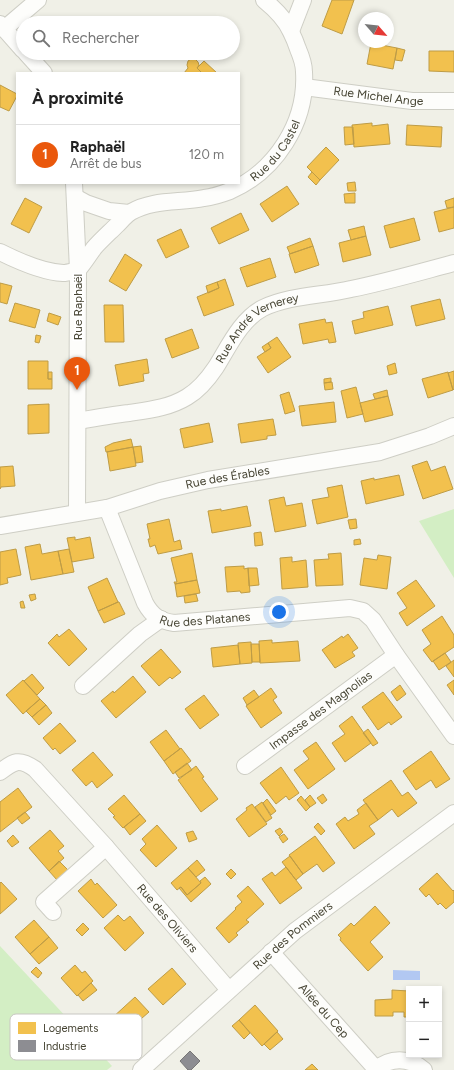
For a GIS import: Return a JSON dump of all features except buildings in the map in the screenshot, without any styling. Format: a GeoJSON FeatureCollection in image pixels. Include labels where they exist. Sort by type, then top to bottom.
{"type":"FeatureCollection","features":[{"type":"Feature","properties":{"kind":"street"},"geometry":{"type":"LineString","coordinates":[[16,42],[2,26],[38,0]]}},
{"type":"Feature","properties":{"kind":"street","name":"Rue du Castel"},"geometry":{"type":"LineString","coordinates":[[78,270],[95,248],[130,213],[140,208],[161,202],[204,198],[232,190],[247,182],[272,162],[282,149],[298,117],[304,87],[304,71],[291,31],[282,17],[264,0]]}},
{"type":"Feature","properties":{"kind":"street"},"geometry":{"type":"LineString","coordinates":[[291,31],[303,0]]}},
{"type":"Feature","properties":{"kind":"street"},"geometry":{"type":"LineString","coordinates":[[32,60],[43,72]]}},
{"type":"Feature","properties":{"kind":"street","name":"Rue Michel Ange"},"geometry":{"type":"LineString","coordinates":[[304,87],[412,101],[454,101]]}},
{"type":"Feature","properties":{"kind":"street","name":"Rue Raphaël"},"geometry":{"type":"LineString","coordinates":[[75,190],[86,203],[109,211],[130,213]]}},
{"type":"Feature","properties":{"kind":"street","name":"Rue Raphaël"},"geometry":{"type":"LineString","coordinates":[[75,190],[78,270],[77,512]]}},
{"type":"Feature","properties":{"kind":"street"},"geometry":{"type":"LineString","coordinates":[[0,252],[42,269],[63,273],[78,270]]}},
{"type":"Feature","properties":{"kind":"street","name":"Rue André Vernerey"},"geometry":{"type":"LineString","coordinates":[[78,420],[150,410],[164,407],[188,397],[206,380],[234,338],[250,318],[261,309],[276,302],[351,290],[454,263]]}},
{"type":"Feature","properties":{"kind":"street","name":"Rue des Érables"},"geometry":{"type":"LineString","coordinates":[[0,526],[107,508],[160,491],[208,480],[380,452],[454,426]]}},
{"type":"Feature","properties":{"kind":"street","name":"Rue des Platanes"},"geometry":{"type":"LineString","coordinates":[[107,508],[145,603],[154,615],[166,622],[174,623],[350,608],[363,612],[373,620],[454,736]]}},
{"type":"Feature","properties":{"kind":"street"},"geometry":{"type":"LineString","coordinates":[[83,686],[140,634],[161,619]]}},
{"type":"Feature","properties":{"kind":"street","name":"Impasse des Magnolias"},"geometry":{"type":"LineString","coordinates":[[245,766],[396,655]]}},
{"type":"Feature","properties":{"kind":"street","name":"Rue des Oliviers"},"geometry":{"type":"LineString","coordinates":[[0,772],[7,766],[20,762],[28,764],[35,769],[106,847],[230,990]]}},
{"type":"Feature","properties":{"kind":"street","name":"Rue des Pommiers"},"geometry":{"type":"LineString","coordinates":[[141,1070],[295,931],[454,813]]}},
{"type":"Feature","properties":{"kind":"street"},"geometry":{"type":"LineString","coordinates":[[53,912],[44,902],[106,847]]}},
{"type":"Feature","properties":{"kind":"street","name":"Allée du Cep"},"geometry":{"type":"LineString","coordinates":[[271,952],[375,1070],[392,1060],[411,1062],[424,1070]]}},
{"type":"Feature","properties":{"kind":"green space"},"geometry":{"type":"Polygon","coordinates":[[[454,509],[454,578],[419,521],[454,509]]]}},
{"type":"Feature","properties":{"kind":"green space"},"geometry":{"type":"Polygon","coordinates":[[[0,946],[63,1014],[10,1014],[10,1060],[106,1060],[112,1066],[107,1070],[0,1070],[0,946]]]}},
{"type":"Feature","properties":{"kind":"water"},"geometry":{"type":"Polygon","coordinates":[[[393,970],[420,971],[420,980],[393,980],[393,970]]]}},
{"type":"Feature","properties":{"kind":"place","name":"Raphaël"},"geometry":{"type":"Point","coordinates":[77,390]}}]}
